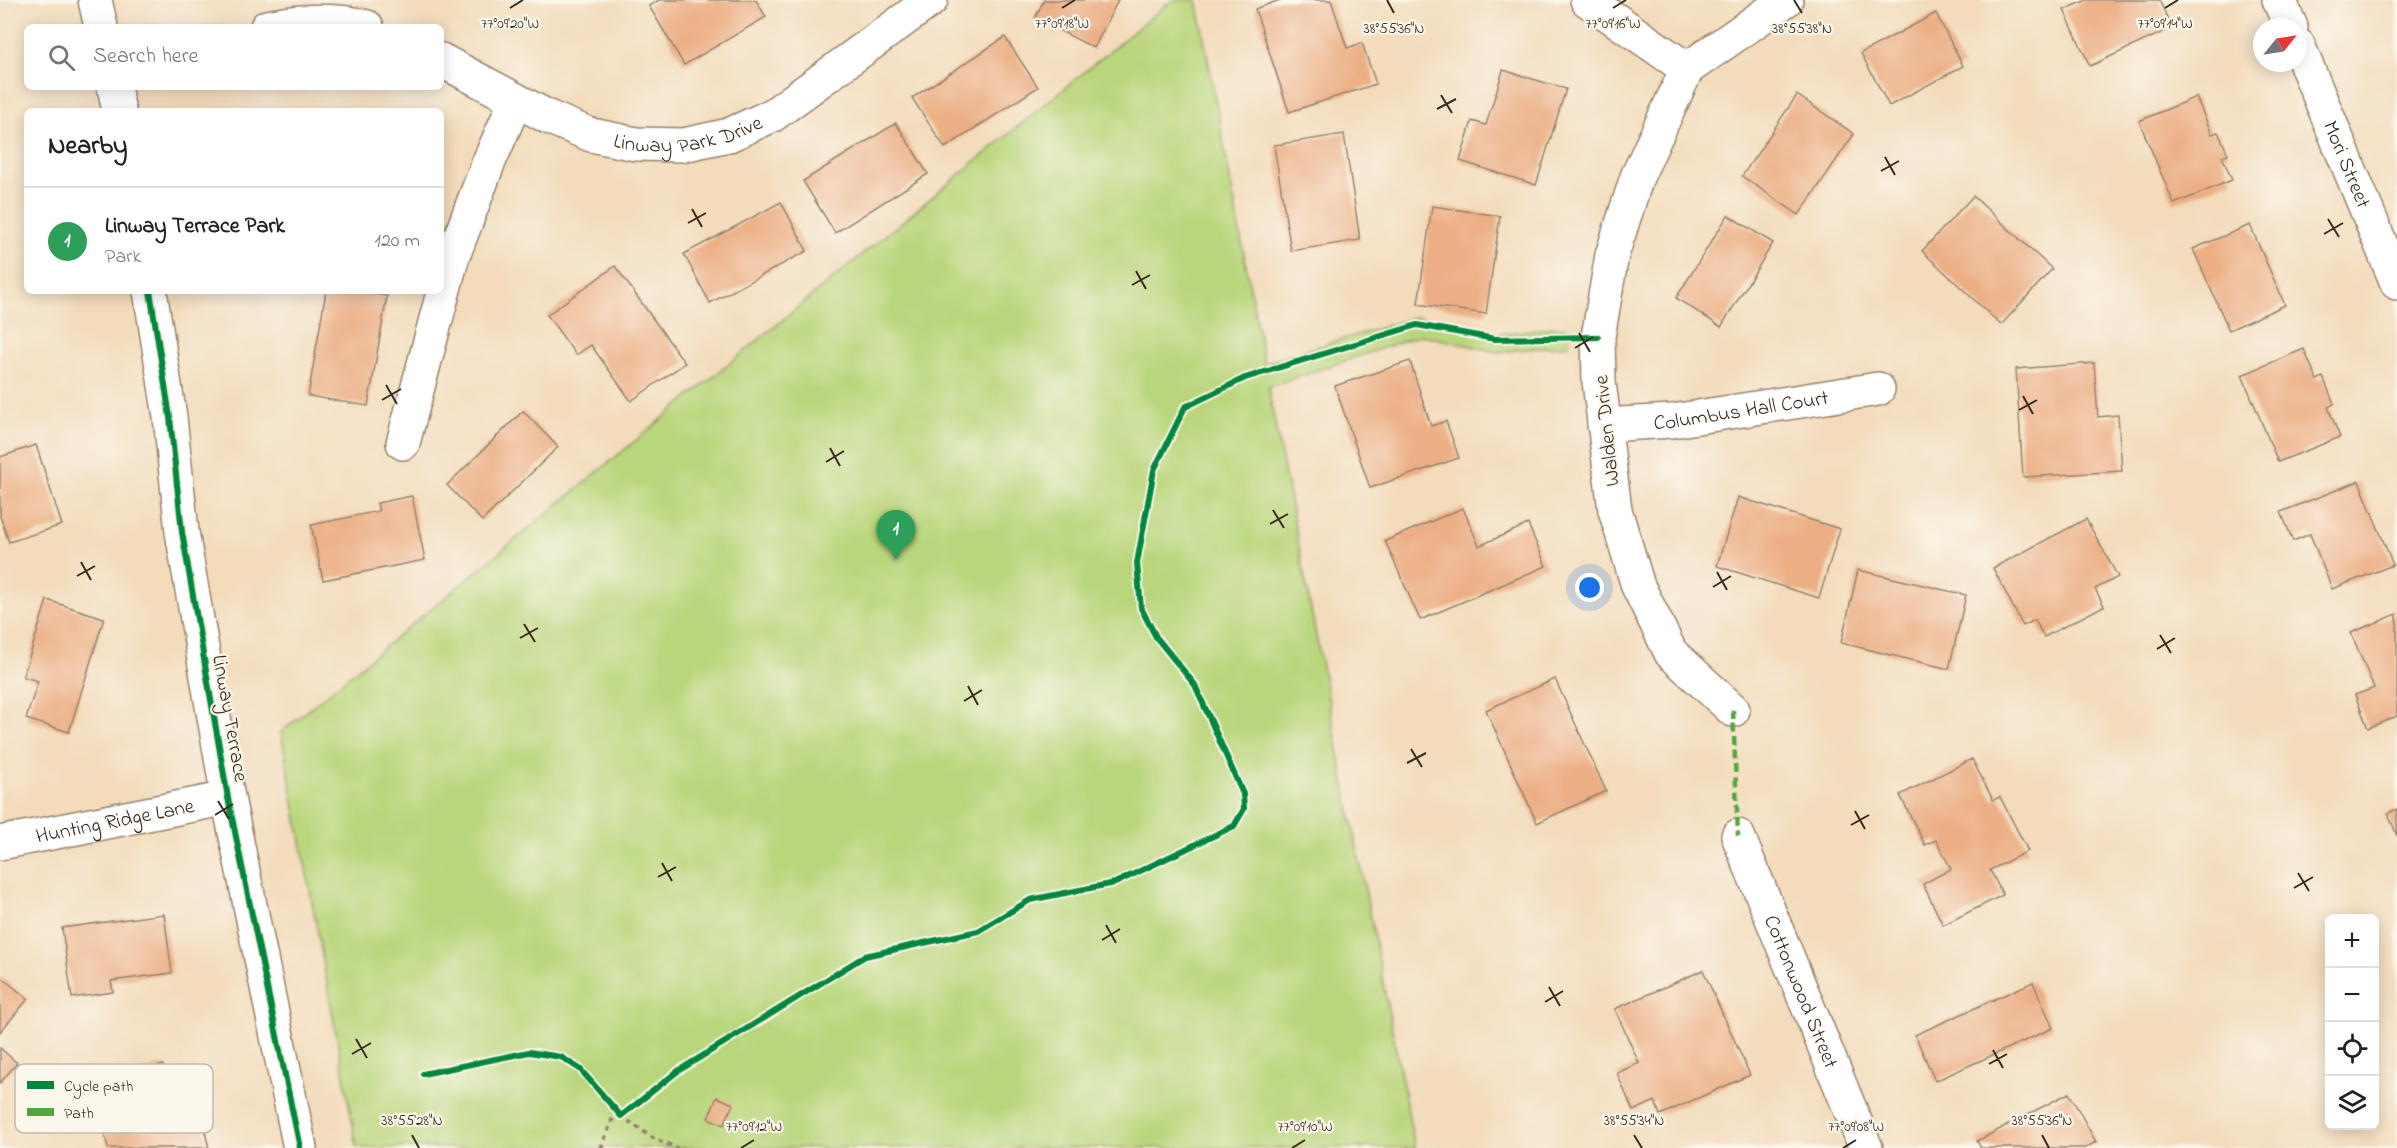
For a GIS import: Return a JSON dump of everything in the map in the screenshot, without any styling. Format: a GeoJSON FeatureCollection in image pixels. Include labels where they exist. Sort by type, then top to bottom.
{"type":"FeatureCollection","features":[{"type":"Feature","properties":{"kind":"street"},"geometry":{"type":"LineString","coordinates":[[95,0],[99,24]]}},
{"type":"Feature","properties":{"kind":"street"},"geometry":{"type":"LineString","coordinates":[[1587,0],[1687,69],[1786,0]]}},
{"type":"Feature","properties":{"kind":"street"},"geometry":{"type":"LineString","coordinates":[[2279,0],[2286,18]]}},
{"type":"Feature","properties":{"kind":"street","name":"Linway Park Drive"},"geometry":{"type":"LineString","coordinates":[[444,62],[548,117],[591,135],[636,144],[683,145],[729,135],[773,115],[924,3]]}},
{"type":"Feature","properties":{"kind":"street"},"geometry":{"type":"LineString","coordinates":[[284,24],[300,21],[355,24]]}},
{"type":"Feature","properties":{"kind":"street","name":"Mori Street"},"geometry":{"type":"LineString","coordinates":[[2307,67],[2397,283]]}},
{"type":"Feature","properties":{"kind":"street","name":"Walden Drive"},"geometry":{"type":"LineString","coordinates":[[1687,69],[1637,177],[1612,255],[1598,337],[1604,425],[1615,510],[1638,586],[1671,653],[1733,710]]}},
{"type":"Feature","properties":{"kind":"street"},"geometry":{"type":"LineString","coordinates":[[115,90],[118,108]]}},
{"type":"Feature","properties":{"kind":"street"},"geometry":{"type":"LineString","coordinates":[[444,290],[452,259],[488,164],[516,100]]}},
{"type":"Feature","properties":{"kind":"street","name":"Linway Terrace"},"geometry":{"type":"LineString","coordinates":[[150,294],[170,417],[182,532],[228,798],[300,1148]]}},
{"type":"Feature","properties":{"kind":"street"},"geometry":{"type":"LineString","coordinates":[[404,443],[443,294]]}},
{"type":"Feature","properties":{"kind":"street","name":"Columbus Hall Court"},"geometry":{"type":"LineString","coordinates":[[1604,425],[1672,421],[1878,389]]}},
{"type":"Feature","properties":{"kind":"street","name":"Hunting Ridge Lane"},"geometry":{"type":"LineString","coordinates":[[0,843],[228,798]]}},
{"type":"Feature","properties":{"kind":"street","name":"Cottonwood Street"},"geometry":{"type":"LineString","coordinates":[[1738,836],[1866,1148]]}},
{"type":"Feature","properties":{"kind":"path"},"geometry":{"type":"LineString","coordinates":[[609,1102],[621,1116],[653,1138],[677,1148]]}},
{"type":"Feature","properties":{"kind":"path"},"geometry":{"type":"LineString","coordinates":[[601,1148],[616,1110]]}},
{"type":"Feature","properties":{"kind":"path"},"geometry":{"type":"LineString","coordinates":[[621,1116],[629,1110]]}},
{"type":"Feature","properties":{"kind":"green space"},"geometry":{"type":"Polygon","coordinates":[[[1172,0],[1197,0],[1264,363],[1416,317],[1493,335],[1554,327],[1570,329],[1569,345],[1498,352],[1421,335],[1268,387],[1415,1148],[357,1148],[281,732],[1172,0]]]}},
{"type":"Feature","properties":{"kind":"building"},"geometry":{"type":"Polygon","coordinates":[[[659,0],[756,0],[766,17],[684,65],[649,6],[659,0]]]}},
{"type":"Feature","properties":{"kind":"building"},"geometry":{"type":"Polygon","coordinates":[[[1044,0],[1118,0],[1094,48],[1035,18],[1044,0]]]}},
{"type":"Feature","properties":{"kind":"building"},"geometry":{"type":"Polygon","coordinates":[[[1280,0],[1331,0],[1347,48],[1362,43],[1376,84],[1289,112],[1255,9],[1280,0]]]}},
{"type":"Feature","properties":{"kind":"building"},"geometry":{"type":"Polygon","coordinates":[[[2087,0],[2159,0],[2172,28],[2090,66],[2064,10],[2087,0]]]}},
{"type":"Feature","properties":{"kind":"building"},"geometry":{"type":"Polygon","coordinates":[[[1936,13],[1963,66],[1889,106],[1861,53],[1936,13]]]}},
{"type":"Feature","properties":{"kind":"building"},"geometry":{"type":"Polygon","coordinates":[[[1005,37],[1038,87],[945,148],[912,98],[1005,37]]]}},
{"type":"Feature","properties":{"kind":"building"},"geometry":{"type":"Polygon","coordinates":[[[1503,70],[1566,89],[1536,185],[1460,161],[1472,121],[1486,125],[1503,70]]]}},
{"type":"Feature","properties":{"kind":"building"},"geometry":{"type":"Polygon","coordinates":[[[1797,95],[1854,134],[1799,215],[1742,176],[1797,95]]]}},
{"type":"Feature","properties":{"kind":"building"},"geometry":{"type":"Polygon","coordinates":[[[2196,97],[2212,134],[2218,132],[2228,154],[2222,156],[2232,180],[2174,204],[2139,121],[2196,97]]]}},
{"type":"Feature","properties":{"kind":"building"},"geometry":{"type":"Polygon","coordinates":[[[896,123],[928,174],[835,233],[803,181],[896,123]]]}},
{"type":"Feature","properties":{"kind":"building"},"geometry":{"type":"Polygon","coordinates":[[[1344,134],[1360,240],[1291,251],[1274,145],[1344,134]]]}},
{"type":"Feature","properties":{"kind":"building"},"geometry":{"type":"Polygon","coordinates":[[[1973,196],[2052,269],[2001,325],[1922,251],[1973,196]]]}},
{"type":"Feature","properties":{"kind":"building"},"geometry":{"type":"Polygon","coordinates":[[[781,202],[807,251],[710,303],[684,254],[781,202]]]}},
{"type":"Feature","properties":{"kind":"building"},"geometry":{"type":"Polygon","coordinates":[[[1432,206],[1500,216],[1486,314],[1418,304],[1432,206]]]}},
{"type":"Feature","properties":{"kind":"building"},"geometry":{"type":"Polygon","coordinates":[[[1728,215],[1773,243],[1721,327],[1676,298],[1728,215]]]}},
{"type":"Feature","properties":{"kind":"building"},"geometry":{"type":"Polygon","coordinates":[[[2250,225],[2285,305],[2229,330],[2193,249],[2250,225]]]}},
{"type":"Feature","properties":{"kind":"building"},"geometry":{"type":"Polygon","coordinates":[[[615,266],[685,363],[631,401],[591,345],[576,355],[547,315],[615,266]]]}},
{"type":"Feature","properties":{"kind":"building"},"geometry":{"type":"Polygon","coordinates":[[[325,294],[387,296],[368,406],[308,396],[325,294]]]}},
{"type":"Feature","properties":{"kind":"building"},"geometry":{"type":"Polygon","coordinates":[[[2304,349],[2317,380],[2323,377],[2334,404],[2328,407],[2340,437],[2278,462],[2242,375],[2304,349]]]}},
{"type":"Feature","properties":{"kind":"building"},"geometry":{"type":"Polygon","coordinates":[[[1410,361],[1431,426],[1446,421],[1459,458],[1370,488],[1335,386],[1410,361]]]}},
{"type":"Feature","properties":{"kind":"building"},"geometry":{"type":"Polygon","coordinates":[[[2094,363],[2098,417],[2118,415],[2122,471],[2023,477],[2016,369],[2094,363]]]}},
{"type":"Feature","properties":{"kind":"building"},"geometry":{"type":"Polygon","coordinates":[[[523,411],[558,447],[482,521],[447,485],[523,411]]]}},
{"type":"Feature","properties":{"kind":"building"},"geometry":{"type":"Polygon","coordinates":[[[36,445],[62,525],[9,542],[0,516],[0,457],[36,445]]]}},
{"type":"Feature","properties":{"kind":"building"},"geometry":{"type":"Polygon","coordinates":[[[2359,481],[2393,565],[2332,589],[2310,534],[2293,541],[2281,512],[2359,481]]]}},
{"type":"Feature","properties":{"kind":"building"},"geometry":{"type":"Polygon","coordinates":[[[412,496],[425,560],[323,580],[311,525],[379,511],[377,503],[412,496]]]}},
{"type":"Feature","properties":{"kind":"building"},"geometry":{"type":"Polygon","coordinates":[[[1738,497],[1840,529],[1819,598],[1717,566],[1738,497]]]}},
{"type":"Feature","properties":{"kind":"building"},"geometry":{"type":"Polygon","coordinates":[[[1463,508],[1479,546],[1528,524],[1546,566],[1420,620],[1385,541],[1463,508]]]}},
{"type":"Feature","properties":{"kind":"building"},"geometry":{"type":"Polygon","coordinates":[[[2086,519],[2118,577],[2095,589],[2104,606],[2044,637],[2035,620],[2023,626],[1993,568],[2086,519]]]}},
{"type":"Feature","properties":{"kind":"building"},"geometry":{"type":"Polygon","coordinates":[[[1858,570],[1966,595],[1949,669],[1841,643],[1858,570]]]}},
{"type":"Feature","properties":{"kind":"building"},"geometry":{"type":"Polygon","coordinates":[[[47,600],[104,618],[69,732],[26,719],[38,681],[23,677],[47,600]]]}},
{"type":"Feature","properties":{"kind":"building"},"geometry":{"type":"Polygon","coordinates":[[[2397,614],[2397,716],[2368,728],[2355,695],[2374,688],[2351,633],[2397,614]]]}},
{"type":"Feature","properties":{"kind":"building"},"geometry":{"type":"Polygon","coordinates":[[[1555,679],[1606,791],[1537,823],[1486,710],[1555,679]]]}},
{"type":"Feature","properties":{"kind":"building"},"geometry":{"type":"Polygon","coordinates":[[[1972,759],[1993,800],[2000,797],[2028,851],[1990,870],[2003,895],[1943,925],[1923,884],[1951,869],[1936,840],[1925,845],[1900,795],[1972,759]]]}},
{"type":"Feature","properties":{"kind":"building"},"geometry":{"type":"Polygon","coordinates":[[[2397,809],[2397,836],[2388,813],[2397,809]]]}},
{"type":"Feature","properties":{"kind":"building"},"geometry":{"type":"Polygon","coordinates":[[[164,914],[172,973],[111,981],[113,992],[72,998],[62,928],[164,914]]]}},
{"type":"Feature","properties":{"kind":"building"},"geometry":{"type":"Polygon","coordinates":[[[1703,970],[1750,1075],[1660,1115],[1655,1101],[1633,1111],[1617,1073],[1639,1063],[1615,1009],[1703,970]]]}},
{"type":"Feature","properties":{"kind":"building"},"geometry":{"type":"Polygon","coordinates":[[[0,976],[28,999],[0,1032],[0,976]]]}},
{"type":"Feature","properties":{"kind":"building"},"geometry":{"type":"Polygon","coordinates":[[[2033,982],[2053,1028],[1935,1081],[1915,1035],[2033,982]]]}},
{"type":"Feature","properties":{"kind":"building"},"geometry":{"type":"Polygon","coordinates":[[[0,1048],[17,1063],[0,1083],[0,1048]]]}},
{"type":"Feature","properties":{"kind":"building"},"geometry":{"type":"Polygon","coordinates":[[[2069,1093],[2096,1142],[2085,1148],[1981,1148],[1977,1141],[2069,1093]]]}},
{"type":"Feature","properties":{"kind":"building"},"geometry":{"type":"Polygon","coordinates":[[[717,1097],[733,1104],[724,1125],[708,1118],[717,1097]]]}},
{"type":"Feature","properties":{"kind":"building"},"geometry":{"type":"Polygon","coordinates":[[[104,1133],[205,1133],[209,1148],[108,1148],[104,1133]]]}},
{"type":"Feature","properties":{"kind":"marked path"},"geometry":{"type":"LineString","coordinates":[[1733,710],[1738,836]]}},
{"type":"Feature","properties":{"kind":"cycle path"},"geometry":{"type":"LineString","coordinates":[[150,294],[170,417],[182,532],[228,798],[300,1148]]}},
{"type":"Feature","properties":{"kind":"cycle path"},"geometry":{"type":"LineString","coordinates":[[423,1074],[529,1052],[561,1057],[580,1069],[621,1116],[678,1071],[865,956],[978,931],[1030,900],[1115,883],[1234,826],[1244,809],[1243,794],[1195,685],[1156,637],[1141,608],[1137,563],[1154,470],[1185,407],[1245,378],[1417,325],[1495,339],[1598,337]]}},
{"type":"Feature","properties":{"kind":"place","name":"Linway Terrace Park"},"geometry":{"type":"Point","coordinates":[896,560]}}]}
